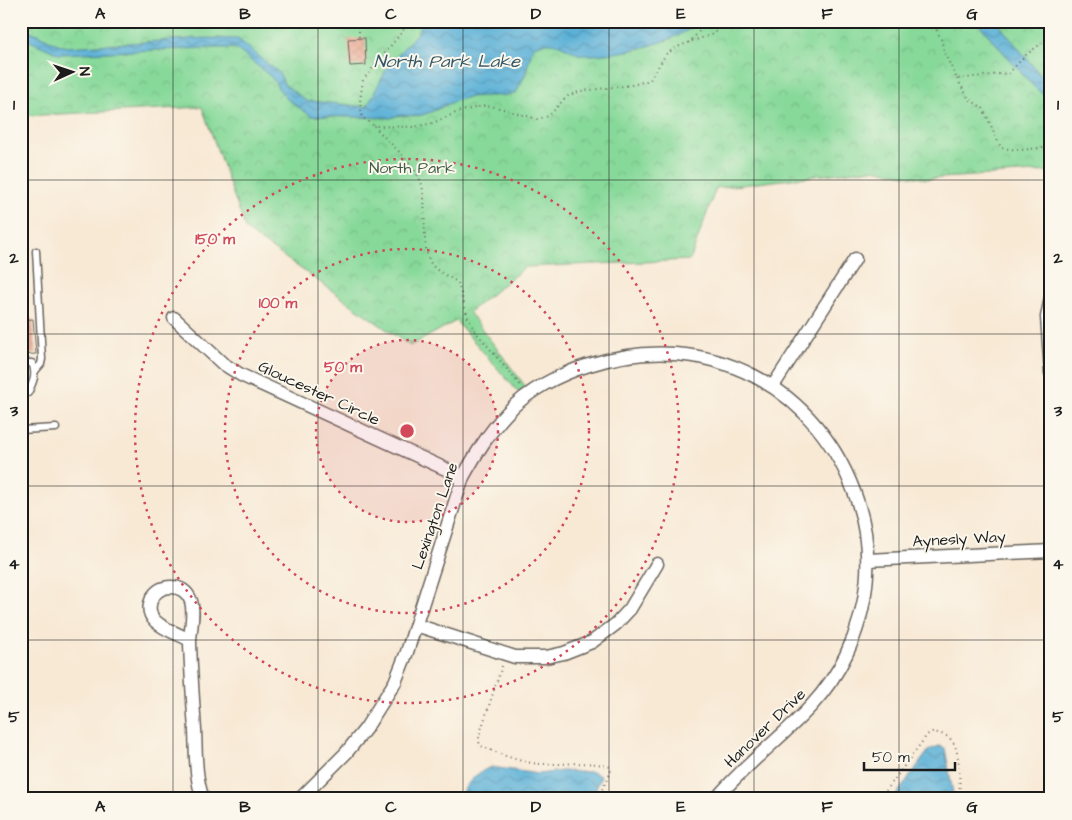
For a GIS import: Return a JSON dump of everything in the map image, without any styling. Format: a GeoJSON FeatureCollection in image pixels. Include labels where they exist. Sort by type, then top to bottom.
{"type":"FeatureCollection","features":[{"type":"Feature","properties":{"kind":"street"},"geometry":{"type":"LineString","coordinates":[[773,386],[855,259]]}},
{"type":"Feature","properties":{"kind":"street"},"geometry":{"type":"LineString","coordinates":[[1051,297],[1048,304],[1047,317],[1051,373]]}},
{"type":"Feature","properties":{"kind":"street","name":"Gloucester Circle"},"geometry":{"type":"LineString","coordinates":[[174,318],[222,363],[241,375],[463,477]]}},
{"type":"Feature","properties":{"kind":"street","name":"Lexington Lane"},"geometry":{"type":"LineString","coordinates":[[300,799],[346,753],[382,706],[395,682],[416,625],[463,477],[476,453],[508,412],[528,395],[575,369],[623,355],[675,353],[726,364],[773,386]]}},
{"type":"Feature","properties":{"kind":"street","name":"Hanover Drive"},"geometry":{"type":"LineString","coordinates":[[716,799],[736,778],[805,715],[835,676],[856,632],[867,584],[868,560],[862,514],[854,489],[843,465],[814,422],[773,386]]}},
{"type":"Feature","properties":{"kind":"street","name":"Aynesly Way"},"geometry":{"type":"LineString","coordinates":[[868,560],[1051,551]]}},
{"type":"Feature","properties":{"kind":"street"},"geometry":{"type":"LineString","coordinates":[[416,625],[506,655],[525,658],[546,657],[574,650],[600,638],[616,624],[630,609],[657,564]]}},
{"type":"Feature","properties":{"kind":"street"},"geometry":{"type":"LineString","coordinates":[[190,640],[197,774],[203,799]]}},
{"type":"Feature","properties":{"kind":"lane"},"geometry":{"type":"LineString","coordinates":[[35,371],[41,364],[42,359],[36,251]]}},
{"type":"Feature","properties":{"kind":"lane"},"geometry":{"type":"LineString","coordinates":[[21,363],[32,364],[35,371],[28,393],[21,394]]}},
{"type":"Feature","properties":{"kind":"lane"},"geometry":{"type":"LineString","coordinates":[[21,430],[56,428]]}},
{"type":"Feature","properties":{"kind":"path"},"geometry":{"type":"LineString","coordinates":[[359,21],[359,38]]}},
{"type":"Feature","properties":{"kind":"path"},"geometry":{"type":"LineString","coordinates":[[409,21],[363,80],[360,93],[362,117],[374,126],[410,164],[420,181],[424,196],[426,243],[429,260],[439,272],[458,283],[468,318],[475,331],[528,395]]}},
{"type":"Feature","properties":{"kind":"path"},"geometry":{"type":"LineString","coordinates":[[690,42],[708,21]]}},
{"type":"Feature","properties":{"kind":"path"},"geometry":{"type":"LineString","coordinates":[[374,126],[414,126],[433,123],[458,112],[483,106],[496,107],[532,119],[549,116],[566,97],[581,91],[632,85],[650,80],[666,54],[677,47],[711,35],[732,21]]}},
{"type":"Feature","properties":{"kind":"path"},"geometry":{"type":"LineString","coordinates":[[932,21],[957,79],[969,99],[983,108],[987,114],[1001,148],[1020,150],[1051,147]]}},
{"type":"Feature","properties":{"kind":"path"},"geometry":{"type":"LineString","coordinates":[[957,79],[1009,73],[1026,55],[1051,36]]}},
{"type":"Feature","properties":{"kind":"path"},"geometry":{"type":"LineString","coordinates":[[506,655],[479,736],[481,746],[528,763],[610,766],[611,772],[598,799]]}},
{"type":"Feature","properties":{"kind":"path"},"geometry":{"type":"LineString","coordinates":[[880,799],[927,735],[932,732],[946,735],[955,745],[960,799]]}},
{"type":"Feature","properties":{"kind":"green space","name":"North Park"},"geometry":{"type":"Polygon","coordinates":[[[21,21],[1051,21],[1051,171],[926,179],[873,169],[716,188],[690,260],[525,267],[469,312],[526,387],[519,393],[456,321],[410,346],[246,230],[202,107],[21,116],[21,21]]]}},
{"type":"Feature","properties":{"kind":"water","name":"North Park Lake"},"geometry":{"type":"Polygon","coordinates":[[[423,21],[699,21],[676,36],[628,51],[582,55],[553,43],[543,43],[533,47],[525,75],[516,93],[465,98],[422,115],[399,115],[391,118],[311,116],[287,99],[270,76],[235,48],[59,54],[21,37],[21,27],[67,47],[205,38],[238,39],[277,71],[284,84],[308,102],[367,107],[388,66],[417,33],[423,21]]]}},
{"type":"Feature","properties":{"kind":"water"},"geometry":{"type":"Polygon","coordinates":[[[976,21],[996,21],[1038,72],[1051,84],[1051,101],[1032,85],[976,21]]]}},
{"type":"Feature","properties":{"kind":"water"},"geometry":{"type":"Polygon","coordinates":[[[939,746],[945,748],[954,799],[893,799],[929,750],[939,746]]]}},
{"type":"Feature","properties":{"kind":"water"},"geometry":{"type":"Polygon","coordinates":[[[492,767],[538,774],[562,771],[594,772],[601,777],[591,799],[458,799],[472,779],[492,767]]]}},
{"type":"Feature","properties":{"kind":"building"},"geometry":{"type":"Polygon","coordinates":[[[365,38],[366,65],[350,66],[348,39],[365,38]]]}},
{"type":"Feature","properties":{"kind":"building"},"geometry":{"type":"Polygon","coordinates":[[[33,319],[36,354],[21,355],[21,320],[33,319]]]}}]}
